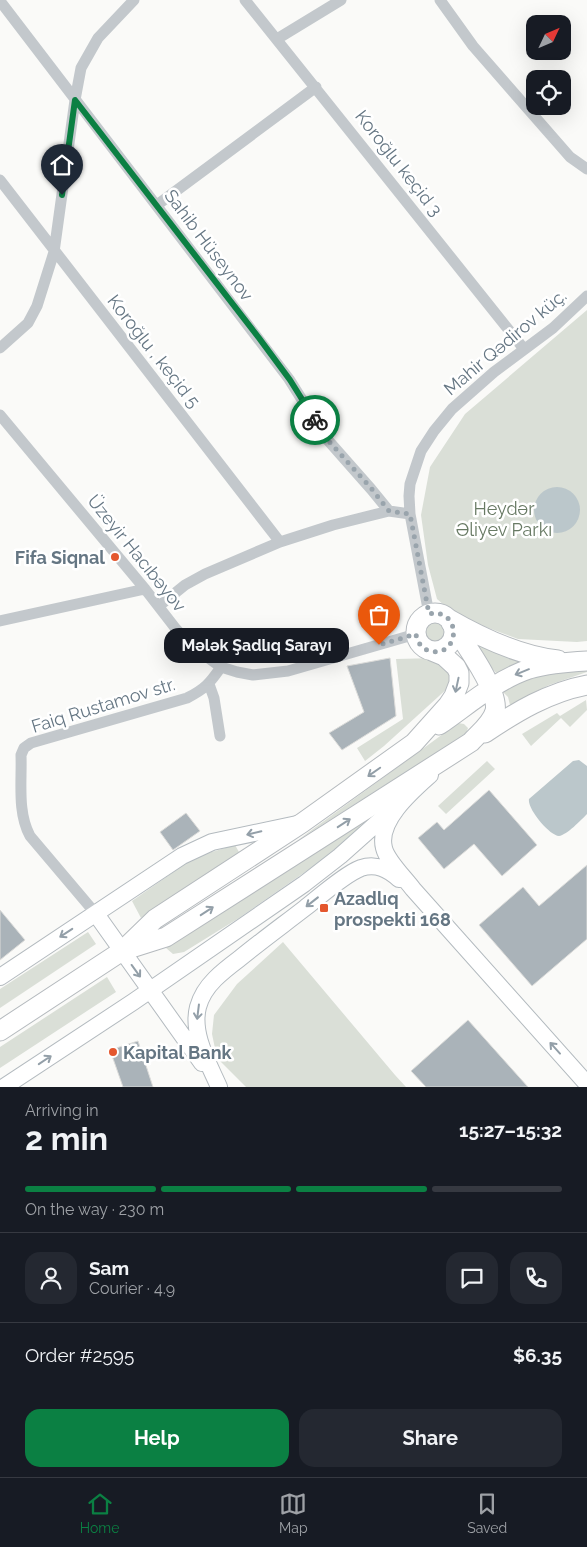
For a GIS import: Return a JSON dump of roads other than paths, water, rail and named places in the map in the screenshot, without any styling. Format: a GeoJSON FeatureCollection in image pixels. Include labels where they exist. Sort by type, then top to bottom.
{"type":"FeatureCollection","features":[{"type":"Feature","properties":{"kind":"main road"},"geometry":{"type":"LineString","coordinates":[[432,651],[441,650],[451,643],[454,635],[442,618]]}},
{"type":"Feature","properties":{"kind":"main road"},"geometry":{"type":"LineString","coordinates":[[442,618],[492,688],[496,702],[493,717],[465,746]]}},
{"type":"Feature","properties":{"kind":"main road"},"geometry":{"type":"LineString","coordinates":[[414,743],[448,705],[459,683],[459,673],[456,667],[444,656],[421,646],[416,634],[419,622],[442,618],[517,650],[553,660],[581,661]]}},
{"type":"Feature","properties":{"kind":"main road"},"geometry":{"type":"LineString","coordinates":[[0,1031],[122,951],[155,919],[302,823],[492,688],[530,669],[581,661]]}},
{"type":"Feature","properties":{"kind":"main road"},"geometry":{"type":"LineString","coordinates":[[122,951],[166,937],[509,717],[544,698],[587,685]]}},
{"type":"Feature","properties":{"kind":"street"},"geometry":{"type":"LineString","coordinates":[[0,348],[28,323],[37,306],[54,252],[81,68],[98,38],[134,0]]}},
{"type":"Feature","properties":{"kind":"street","name":"Koroğlu keçid 3"},"geometry":{"type":"LineString","coordinates":[[245,0],[524,349]]}},
{"type":"Feature","properties":{"kind":"street"},"geometry":{"type":"LineString","coordinates":[[276,39],[341,0]]}},
{"type":"Feature","properties":{"kind":"street"},"geometry":{"type":"LineString","coordinates":[[440,0],[480,54],[570,157],[587,169]]}},
{"type":"Feature","properties":{"kind":"street","name":"Sahib Hüseynov"},"geometry":{"type":"LineString","coordinates":[[0,1],[290,380],[326,438],[389,511]]}},
{"type":"Feature","properties":{"kind":"street"},"geometry":{"type":"LineString","coordinates":[[157,205],[316,87]]}},
{"type":"Feature","properties":{"kind":"street","name":"Koroğlu , keçid 5"},"geometry":{"type":"LineString","coordinates":[[0,180],[280,542]]}},
{"type":"Feature","properties":{"kind":"street","name":"Mahir Qədirov küç."},"geometry":{"type":"LineString","coordinates":[[442,618],[410,514],[410,484],[421,451],[452,409],[494,372],[553,328],[587,296]]}},
{"type":"Feature","properties":{"kind":"street","name":"Üzeyir Hacıbəyov"},"geometry":{"type":"LineString","coordinates":[[0,415],[145,588],[176,629],[192,646],[221,667],[253,674],[288,671],[416,634]]}},
{"type":"Feature","properties":{"kind":"street"},"geometry":{"type":"LineString","coordinates":[[159,606],[185,586],[205,574],[280,542],[333,525],[389,511],[410,514]]}},
{"type":"Feature","properties":{"kind":"street"},"geometry":{"type":"LineString","coordinates":[[0,621],[145,588]]}},
{"type":"Feature","properties":{"kind":"street","name":"Faiq Rustamov str."},"geometry":{"type":"LineString","coordinates":[[96,914],[30,836],[25,827],[22,814],[21,754],[24,748],[31,743],[187,698],[200,692],[209,684],[221,667]]}},
{"type":"Feature","properties":{"kind":"street"},"geometry":{"type":"LineString","coordinates":[[209,684],[214,698],[220,736]]}},
{"type":"Feature","properties":{"kind":"street"},"geometry":{"type":"LineString","coordinates":[[4,1087],[304,884],[340,856],[465,746]]}},
{"type":"Feature","properties":{"kind":"street"},"geometry":{"type":"LineString","coordinates":[[404,799],[391,816],[383,841],[388,857],[413,889],[587,1084]]}},
{"type":"Feature","properties":{"kind":"street"},"geometry":{"type":"LineString","coordinates":[[0,977],[182,856],[212,842],[302,823]]}},
{"type":"Feature","properties":{"kind":"street"},"geometry":{"type":"LineString","coordinates":[[219,1087],[199,1040],[197,1023],[198,1009],[202,997],[216,977],[338,883],[360,869],[370,866],[380,867],[390,871],[413,889]]}},
{"type":"Feature","properties":{"kind":"street"},"geometry":{"type":"LineString","coordinates":[[96,914],[219,1087]]}},
{"type":"Feature","properties":{"kind":"place","name":"Fifa Siqnal"},"geometry":{"type":"Point","coordinates":[115,557]}},
{"type":"Feature","properties":{"kind":"place","name":"Mələk Şadlıq Sarayı"},"geometry":{"type":"Point","coordinates":[379,645]}},
{"type":"Feature","properties":{"kind":"place","name":"Azadlıq prospekti 168"},"geometry":{"type":"Point","coordinates":[324,908]}},
{"type":"Feature","properties":{"kind":"place","name":"Kapital Bank"},"geometry":{"type":"Point","coordinates":[113,1052]}},
{"type":"Feature","properties":{"kind":"park label","name":"Heydər Əliyev Parkı"},"geometry":{"type":"Point","coordinates":[504,518]}}]}
